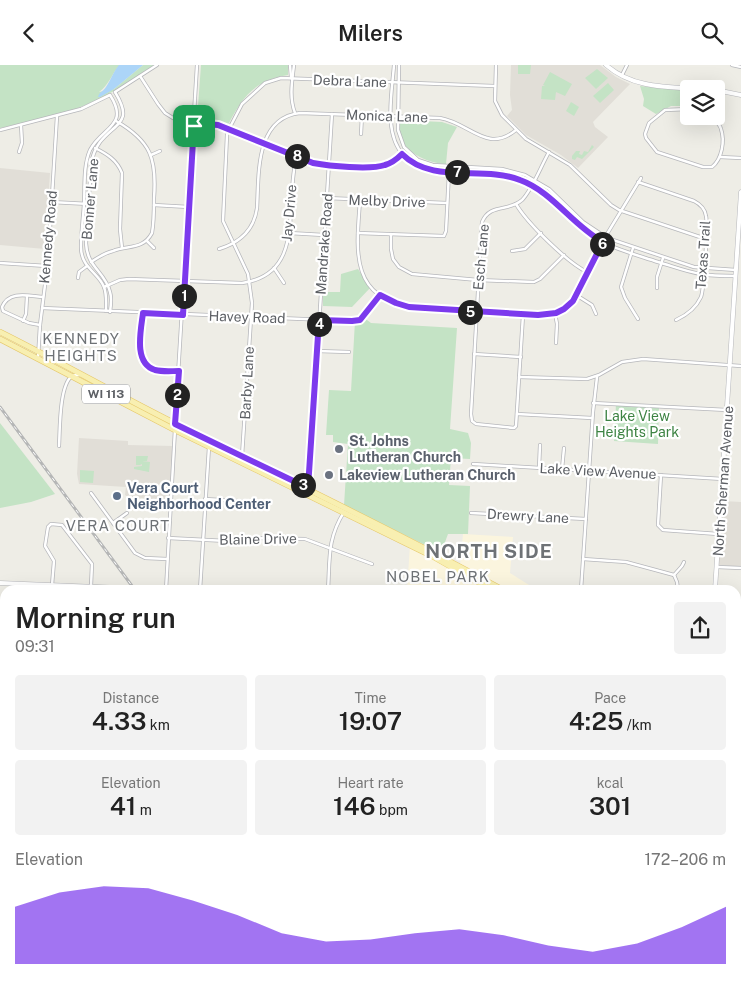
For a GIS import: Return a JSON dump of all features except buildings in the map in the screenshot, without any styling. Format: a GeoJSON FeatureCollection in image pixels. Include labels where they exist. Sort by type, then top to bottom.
{"type":"FeatureCollection","features":[{"type":"Feature","properties":{"kind":"main road","name":"WI 113"},"geometry":{"type":"LineString","coordinates":[[0,332],[175,424],[242,456],[494,585]]}},
{"type":"Feature","properties":{"kind":"main road","name":"WI 113"},"geometry":{"type":"LineString","coordinates":[[0,339],[209,447],[308,491]]}},
{"type":"Feature","properties":{"kind":"main road","name":"WI 113"},"geometry":{"type":"LineString","coordinates":[[345,510],[483,585]]}},
{"type":"Feature","properties":{"kind":"main road"},"geometry":{"type":"LineString","coordinates":[[449,566],[452,565],[476,575]]}},
{"type":"Feature","properties":{"kind":"street"},"geometry":{"type":"LineString","coordinates":[[0,130],[87,107],[115,92],[157,65]]}},
{"type":"Feature","properties":{"kind":"street"},"geometry":{"type":"LineString","coordinates":[[166,585],[197,65]]}},
{"type":"Feature","properties":{"kind":"street"},"geometry":{"type":"LineString","coordinates":[[290,65],[292,78]]}},
{"type":"Feature","properties":{"kind":"street"},"geometry":{"type":"LineString","coordinates":[[218,249],[234,243],[247,233],[256,217],[261,153],[264,143],[270,130],[279,120],[296,113],[291,100],[294,65]]}},
{"type":"Feature","properties":{"kind":"street"},"geometry":{"type":"LineString","coordinates":[[394,65],[391,116],[394,140],[402,154],[414,164],[423,168],[449,172],[499,174],[512,177],[531,185],[551,199],[585,231],[603,242],[661,263],[704,275],[735,276]]}},
{"type":"Feature","properties":{"kind":"street"},"geometry":{"type":"LineString","coordinates":[[399,65],[397,117],[399,136],[406,150],[414,157],[426,163],[449,167],[502,169],[525,175],[555,194],[583,222],[605,237],[633,248],[704,268],[736,270]]}},
{"type":"Feature","properties":{"kind":"street"},"geometry":{"type":"LineString","coordinates":[[496,65],[494,86],[496,105],[502,115],[526,139],[570,165],[611,205],[621,211],[706,239]]}},
{"type":"Feature","properties":{"kind":"street"},"geometry":{"type":"LineString","coordinates":[[606,65],[621,76],[643,84],[680,87]]}},
{"type":"Feature","properties":{"kind":"street"},"geometry":{"type":"LineString","coordinates":[[621,76],[627,65]]}},
{"type":"Feature","properties":{"kind":"street"},"geometry":{"type":"LineString","coordinates":[[732,65],[741,67]]}},
{"type":"Feature","properties":{"kind":"street"},"geometry":{"type":"LineString","coordinates":[[140,76],[165,113],[177,121],[218,125],[313,163],[378,167],[390,163],[406,150]]}},
{"type":"Feature","properties":{"kind":"street","name":"Debra Lane"},"geometry":{"type":"LineString","coordinates":[[229,129],[242,105],[263,85],[276,79],[292,78],[494,86]]}},
{"type":"Feature","properties":{"kind":"street"},"geometry":{"type":"LineString","coordinates":[[115,92],[123,109],[120,123]]}},
{"type":"Feature","properties":{"kind":"street"},"geometry":{"type":"LineString","coordinates":[[725,92],[741,95]]}},
{"type":"Feature","properties":{"kind":"street"},"geometry":{"type":"LineString","coordinates":[[78,278],[79,272],[86,266],[112,251],[141,245],[147,241],[152,233],[155,175],[151,155],[138,135],[116,121],[117,107],[110,95]]}},
{"type":"Feature","properties":{"kind":"street"},"geometry":{"type":"LineString","coordinates":[[680,109],[665,110],[652,120],[645,134],[650,145],[657,152],[703,167],[712,167],[720,157],[721,129],[718,125]]}},
{"type":"Feature","properties":{"kind":"street","name":"Monica Lane"},"geometry":{"type":"LineString","coordinates":[[296,113],[443,119],[458,124],[486,139],[493,140],[508,137],[516,130]]}},
{"type":"Feature","properties":{"kind":"street","name":"Mandrake Road"},"geometry":{"type":"LineString","coordinates":[[308,491],[332,114]]}},
{"type":"Feature","properties":{"kind":"street"},"geometry":{"type":"LineString","coordinates":[[360,134],[362,115]]}},
{"type":"Feature","properties":{"kind":"street","name":"Kennedy Road"},"geometry":{"type":"LineString","coordinates":[[38,358],[47,266],[57,116]]}},
{"type":"Feature","properties":{"kind":"street","name":"Bonner Lane"},"geometry":{"type":"LineString","coordinates":[[86,266],[81,251],[87,161],[93,146],[116,121]]}},
{"type":"Feature","properties":{"kind":"street","name":"Bonner Lane"},"geometry":{"type":"LineString","coordinates":[[108,285],[91,263],[87,254],[91,165],[101,142],[120,123]]}},
{"type":"Feature","properties":{"kind":"street"},"geometry":{"type":"LineString","coordinates":[[20,152],[23,137],[22,125]]}},
{"type":"Feature","properties":{"kind":"street","name":"Barby Lane"},"geometry":{"type":"LineString","coordinates":[[229,129],[223,221],[246,267],[252,300],[242,463]]}},
{"type":"Feature","properties":{"kind":"street"},"geometry":{"type":"LineString","coordinates":[[93,146],[115,161],[122,173],[120,229],[122,248]]}},
{"type":"Feature","properties":{"kind":"street"},"geometry":{"type":"LineString","coordinates":[[151,155],[160,151]]}},
{"type":"Feature","properties":{"kind":"street"},"geometry":{"type":"LineString","coordinates":[[549,152],[525,196],[516,204],[541,233],[578,267],[587,272]]}},
{"type":"Feature","properties":{"kind":"street","name":"Jay Drive"},"geometry":{"type":"LineString","coordinates":[[250,282],[265,275],[274,268],[288,245],[293,172],[297,156]]}},
{"type":"Feature","properties":{"kind":"street"},"geometry":{"type":"LineString","coordinates":[[720,157],[741,158]]}},
{"type":"Feature","properties":{"kind":"street"},"geometry":{"type":"LineString","coordinates":[[358,233],[442,236],[446,233],[449,167]]}},
{"type":"Feature","properties":{"kind":"street"},"geometry":{"type":"LineString","coordinates":[[360,199],[357,253],[360,266],[368,283],[380,295],[409,307],[547,315],[556,313],[568,305],[576,295],[605,237],[641,178]]}},
{"type":"Feature","properties":{"kind":"street","name":"Texas Trail"},"geometry":{"type":"LineString","coordinates":[[638,182],[694,201],[704,209],[707,220],[702,291],[699,301],[687,315],[676,320]]}},
{"type":"Feature","properties":{"kind":"street","name":"North Sherman Avenue"},"geometry":{"type":"LineString","coordinates":[[715,585],[735,276],[739,250],[741,192]]}},
{"type":"Feature","properties":{"kind":"street","name":"Melby Drive"},"geometry":{"type":"LineString","coordinates":[[326,198],[447,203]]}},
{"type":"Feature","properties":{"kind":"street"},"geometry":{"type":"LineString","coordinates":[[51,202],[89,204]]}},
{"type":"Feature","properties":{"kind":"street","name":"Esch Lane"},"geometry":{"type":"LineString","coordinates":[[516,204],[493,210],[484,218],[481,229],[471,416],[474,423],[479,426],[515,427],[517,414]]}},
{"type":"Feature","properties":{"kind":"street"},"geometry":{"type":"LineString","coordinates":[[154,205],[189,207]]}},
{"type":"Feature","properties":{"kind":"street"},"geometry":{"type":"LineString","coordinates":[[289,233],[324,235]]}},
{"type":"Feature","properties":{"kind":"street"},"geometry":{"type":"LineString","coordinates":[[512,251],[525,249],[541,233]]}},
{"type":"Feature","properties":{"kind":"street"},"geometry":{"type":"LineString","coordinates":[[391,234],[391,254],[396,263],[407,272],[418,275],[534,282],[540,279],[564,255]]}},
{"type":"Feature","properties":{"kind":"street"},"geometry":{"type":"LineString","coordinates":[[147,241],[154,248]]}},
{"type":"Feature","properties":{"kind":"street"},"geometry":{"type":"LineString","coordinates":[[633,248],[621,287],[625,298],[638,319]]}},
{"type":"Feature","properties":{"kind":"street"},"geometry":{"type":"LineString","coordinates":[[657,288],[656,281],[663,257]]}},
{"type":"Feature","properties":{"kind":"street"},"geometry":{"type":"LineString","coordinates":[[0,263],[47,266]]}},
{"type":"Feature","properties":{"kind":"street"},"geometry":{"type":"LineString","coordinates":[[86,266],[104,287],[106,311]]}},
{"type":"Feature","properties":{"kind":"street"},"geometry":{"type":"LineString","coordinates":[[274,268],[284,283]]}},
{"type":"Feature","properties":{"kind":"street"},"geometry":{"type":"LineString","coordinates":[[104,287],[126,279],[250,282]]}},
{"type":"Feature","properties":{"kind":"street"},"geometry":{"type":"LineString","coordinates":[[108,285],[111,295],[110,311]]}},
{"type":"Feature","properties":{"kind":"street","name":"Havey Road"},"geometry":{"type":"LineString","coordinates":[[42,308],[352,321],[360,320],[380,295]]}},
{"type":"Feature","properties":{"kind":"street"},"geometry":{"type":"LineString","coordinates":[[576,295],[592,305],[596,314]]}},
{"type":"Feature","properties":{"kind":"street"},"geometry":{"type":"LineString","coordinates":[[23,321],[26,314],[27,296]]}},
{"type":"Feature","properties":{"kind":"street"},"geometry":{"type":"LineString","coordinates":[[40,325],[23,321],[2,309],[2,304],[10,297],[43,297]]}},
{"type":"Feature","properties":{"kind":"street"},"geometry":{"type":"LineString","coordinates":[[143,313],[140,349],[145,364],[155,369],[179,371]]}},
{"type":"Feature","properties":{"kind":"street"},"geometry":{"type":"LineString","coordinates":[[556,313],[556,343]]}},
{"type":"Feature","properties":{"kind":"street"},"geometry":{"type":"LineString","coordinates":[[523,315],[517,414],[592,418]]}},
{"type":"Feature","properties":{"kind":"street"},"geometry":{"type":"LineString","coordinates":[[317,351],[350,352]]}},
{"type":"Feature","properties":{"kind":"street"},"geometry":{"type":"LineString","coordinates":[[474,354],[520,357]]}},
{"type":"Feature","properties":{"kind":"street"},"geometry":{"type":"LineString","coordinates":[[519,377],[587,379],[597,376],[614,366],[636,359],[741,366]]}},
{"type":"Feature","properties":{"kind":"street"},"geometry":{"type":"LineString","coordinates":[[59,446],[63,395],[72,376],[82,375]]}},
{"type":"Feature","properties":{"kind":"street"},"geometry":{"type":"LineString","coordinates":[[581,585],[593,403],[597,376]]}},
{"type":"Feature","properties":{"kind":"street"},"geometry":{"type":"LineString","coordinates":[[593,403],[727,410]]}},
{"type":"Feature","properties":{"kind":"street"},"geometry":{"type":"LineString","coordinates":[[538,468],[540,445]]}},
{"type":"Feature","properties":{"kind":"street"},"geometry":{"type":"LineString","coordinates":[[200,585],[209,447]]}},
{"type":"Feature","properties":{"kind":"street"},"geometry":{"type":"LineString","coordinates":[[562,469],[564,448]]}},
{"type":"Feature","properties":{"kind":"street","name":"Lake View Avenue"},"geometry":{"type":"LineString","coordinates":[[473,464],[723,479]]}},
{"type":"Feature","properties":{"kind":"street"},"geometry":{"type":"LineString","coordinates":[[661,475],[658,525],[660,528],[720,534]]}},
{"type":"Feature","properties":{"kind":"street"},"geometry":{"type":"LineString","coordinates":[[91,493],[129,546],[138,555],[148,558],[167,559]]}},
{"type":"Feature","properties":{"kind":"street"},"geometry":{"type":"LineString","coordinates":[[205,499],[255,502]]}},
{"type":"Feature","properties":{"kind":"street"},"geometry":{"type":"LineString","coordinates":[[328,585],[332,535],[345,510]]}},
{"type":"Feature","properties":{"kind":"street"},"geometry":{"type":"LineString","coordinates":[[113,523],[127,513]]}},
{"type":"Feature","properties":{"kind":"street","name":"Drewry Lane"},"geometry":{"type":"LineString","coordinates":[[471,513],[586,519]]}},
{"type":"Feature","properties":{"kind":"street"},"geometry":{"type":"LineString","coordinates":[[0,583],[52,585],[54,561],[45,544],[48,527],[51,524],[56,524],[64,527],[92,564],[91,585]]}},
{"type":"Feature","properties":{"kind":"street","name":"Blaine Drive"},"geometry":{"type":"LineString","coordinates":[[168,538],[227,541],[258,537],[305,539],[372,564]]}},
{"type":"Feature","properties":{"kind":"street"},"geometry":{"type":"LineString","coordinates":[[583,559],[626,562],[674,575]]}},
{"type":"Feature","properties":{"kind":"street"},"geometry":{"type":"LineString","coordinates":[[674,575],[684,562]]}},
{"type":"Feature","properties":{"kind":"street"},"geometry":{"type":"LineString","coordinates":[[717,567],[741,568]]}},
{"type":"Feature","properties":{"kind":"street"},"geometry":{"type":"LineString","coordinates":[[674,575],[677,585]]}},
{"type":"Feature","properties":{"kind":"shaded area"},"geometry":{"type":"Polygon","coordinates":[[[511,65],[600,65],[616,77],[630,84],[593,122],[595,127],[608,137],[578,168],[561,155],[526,135],[507,116],[512,110],[510,95],[511,65]]]}},
{"type":"Feature","properties":{"kind":"shaded area"},"geometry":{"type":"Polygon","coordinates":[[[0,168],[50,173],[45,249],[0,245],[0,168]]]}},
{"type":"Feature","properties":{"kind":"shaded area"},"geometry":{"type":"Polygon","coordinates":[[[79,438],[128,441],[128,445],[174,446],[170,508],[143,507],[144,498],[128,497],[125,495],[126,487],[79,484],[77,474],[79,438]]]}},
{"type":"Feature","properties":{"kind":"shaded area"},"geometry":{"type":"Polygon","coordinates":[[[723,501],[741,502],[741,567],[718,565],[723,501]]]}},
{"type":"Feature","properties":{"kind":"shaded area"},"geometry":{"type":"Polygon","coordinates":[[[463,534],[513,537],[510,573],[529,585],[494,585],[460,566],[463,534]]]}},
{"type":"Feature","properties":{"kind":"shaded area"},"geometry":{"type":"Polygon","coordinates":[[[410,545],[483,585],[407,585],[410,545]]]}},
{"type":"Feature","properties":{"kind":"green space"},"geometry":{"type":"Polygon","coordinates":[[[0,65],[120,65],[99,92],[114,89],[143,65],[154,65],[107,95],[79,108],[46,118],[0,128],[0,65]]]}},
{"type":"Feature","properties":{"kind":"green space"},"geometry":{"type":"Polygon","coordinates":[[[201,65],[288,65],[288,75],[267,81],[251,91],[244,98],[228,125],[197,120],[201,65]]]}},
{"type":"Feature","properties":{"kind":"green space"},"geometry":{"type":"Polygon","coordinates":[[[518,65],[531,65],[530,74],[518,74],[518,65]]]}},
{"type":"Feature","properties":{"kind":"green space"},"geometry":{"type":"Polygon","coordinates":[[[597,69],[608,78],[596,89],[585,78],[597,69]]]}},
{"type":"Feature","properties":{"kind":"green space"},"geometry":{"type":"Polygon","coordinates":[[[550,72],[572,84],[565,96],[556,92],[555,100],[541,99],[542,86],[545,86],[543,85],[550,72]]]}},
{"type":"Feature","properties":{"kind":"green space"},"geometry":{"type":"Polygon","coordinates":[[[608,83],[614,90],[600,103],[593,96],[608,83]]]}},
{"type":"Feature","properties":{"kind":"green space"},"geometry":{"type":"Polygon","coordinates":[[[640,86],[680,90],[680,106],[671,106],[656,114],[643,106],[644,99],[640,86]]]}},
{"type":"Feature","properties":{"kind":"green space"},"geometry":{"type":"Polygon","coordinates":[[[571,102],[579,107],[574,116],[566,111],[571,102]]]}},
{"type":"Feature","properties":{"kind":"green space"},"geometry":{"type":"Polygon","coordinates":[[[400,120],[442,122],[457,127],[448,143],[446,164],[429,161],[412,152],[401,139],[399,130],[400,120]]]}},
{"type":"Feature","properties":{"kind":"green space"},"geometry":{"type":"Polygon","coordinates":[[[592,145],[594,147],[582,159],[577,157],[575,160],[572,159],[576,151],[580,151],[579,154],[582,155],[584,151],[588,152],[592,145]]]}},
{"type":"Feature","properties":{"kind":"green space"},"geometry":{"type":"Polygon","coordinates":[[[358,269],[370,288],[352,307],[323,306],[323,292],[340,292],[341,274],[358,269]]]}},
{"type":"Feature","properties":{"kind":"green space"},"geometry":{"type":"Polygon","coordinates":[[[363,317],[371,323],[457,328],[450,429],[468,433],[471,443],[470,459],[451,458],[449,485],[470,486],[468,534],[448,534],[441,553],[344,505],[348,444],[333,442],[333,435],[326,435],[329,390],[351,391],[355,321],[363,317]]]}},
{"type":"Feature","properties":{"kind":"green space","name":"Lake View Heights Park"},"geometry":{"type":"Polygon","coordinates":[[[616,404],[659,406],[658,444],[614,441],[616,404]]]}},
{"type":"Feature","properties":{"kind":"green space"},"geometry":{"type":"Polygon","coordinates":[[[0,423],[55,494],[31,502],[0,508],[0,423]]]}},
{"type":"Feature","properties":{"kind":"green space"},"geometry":{"type":"Polygon","coordinates":[[[136,456],[148,456],[147,461],[142,461],[150,462],[149,472],[134,469],[134,467],[142,466],[142,464],[136,465],[136,456]]]}},
{"type":"Feature","properties":{"kind":"green space"},"geometry":{"type":"Polygon","coordinates":[[[80,470],[94,471],[93,483],[80,482],[80,470]]]}},
{"type":"Feature","properties":{"kind":"water"},"geometry":{"type":"Polygon","coordinates":[[[119,65],[143,65],[114,89],[98,97],[106,87],[119,65]]]}},
{"type":"Feature","properties":{"kind":"railway"},"geometry":{"type":"LineString","coordinates":[[0,407],[131,585]]}},
{"type":"Feature","properties":{"kind":"place","name":"St. Johns Lutheran Church"},"geometry":{"type":"Point","coordinates":[339,449]}},
{"type":"Feature","properties":{"kind":"place","name":"Lakeview Lutheran Church"},"geometry":{"type":"Point","coordinates":[329,475]}},
{"type":"Feature","properties":{"kind":"place","name":"Vera Court Neighborhood Center"},"geometry":{"type":"Point","coordinates":[117,496]}},
{"type":"Feature","properties":{"kind":"district","name":"KENNEDY HEIGHTS"},"geometry":{"type":"Point","coordinates":[81,346]}},
{"type":"Feature","properties":{"kind":"district","name":"VERA COURT"},"geometry":{"type":"Point","coordinates":[118,525]}},
{"type":"Feature","properties":{"kind":"district","name":"NORTH SIDE"},"geometry":{"type":"Point","coordinates":[489,551]}},
{"type":"Feature","properties":{"kind":"district","name":"NOBEL PARK"},"geometry":{"type":"Point","coordinates":[438,576]}},
{"type":"Feature","properties":{"kind":"route"},"geometry":{"type":"LineString","coordinates":[[194,123],[218,125],[313,163],[378,167],[396,160],[402,154],[418,166],[430,171],[491,173],[512,177],[544,193],[574,222],[593,237],[603,242],[573,301],[564,309],[551,315],[409,307],[388,300],[380,295],[360,320],[319,320],[308,488],[175,424],[179,371],[152,369],[145,364],[140,354],[143,313],[183,315],[194,126],[194,123]]}}]}
